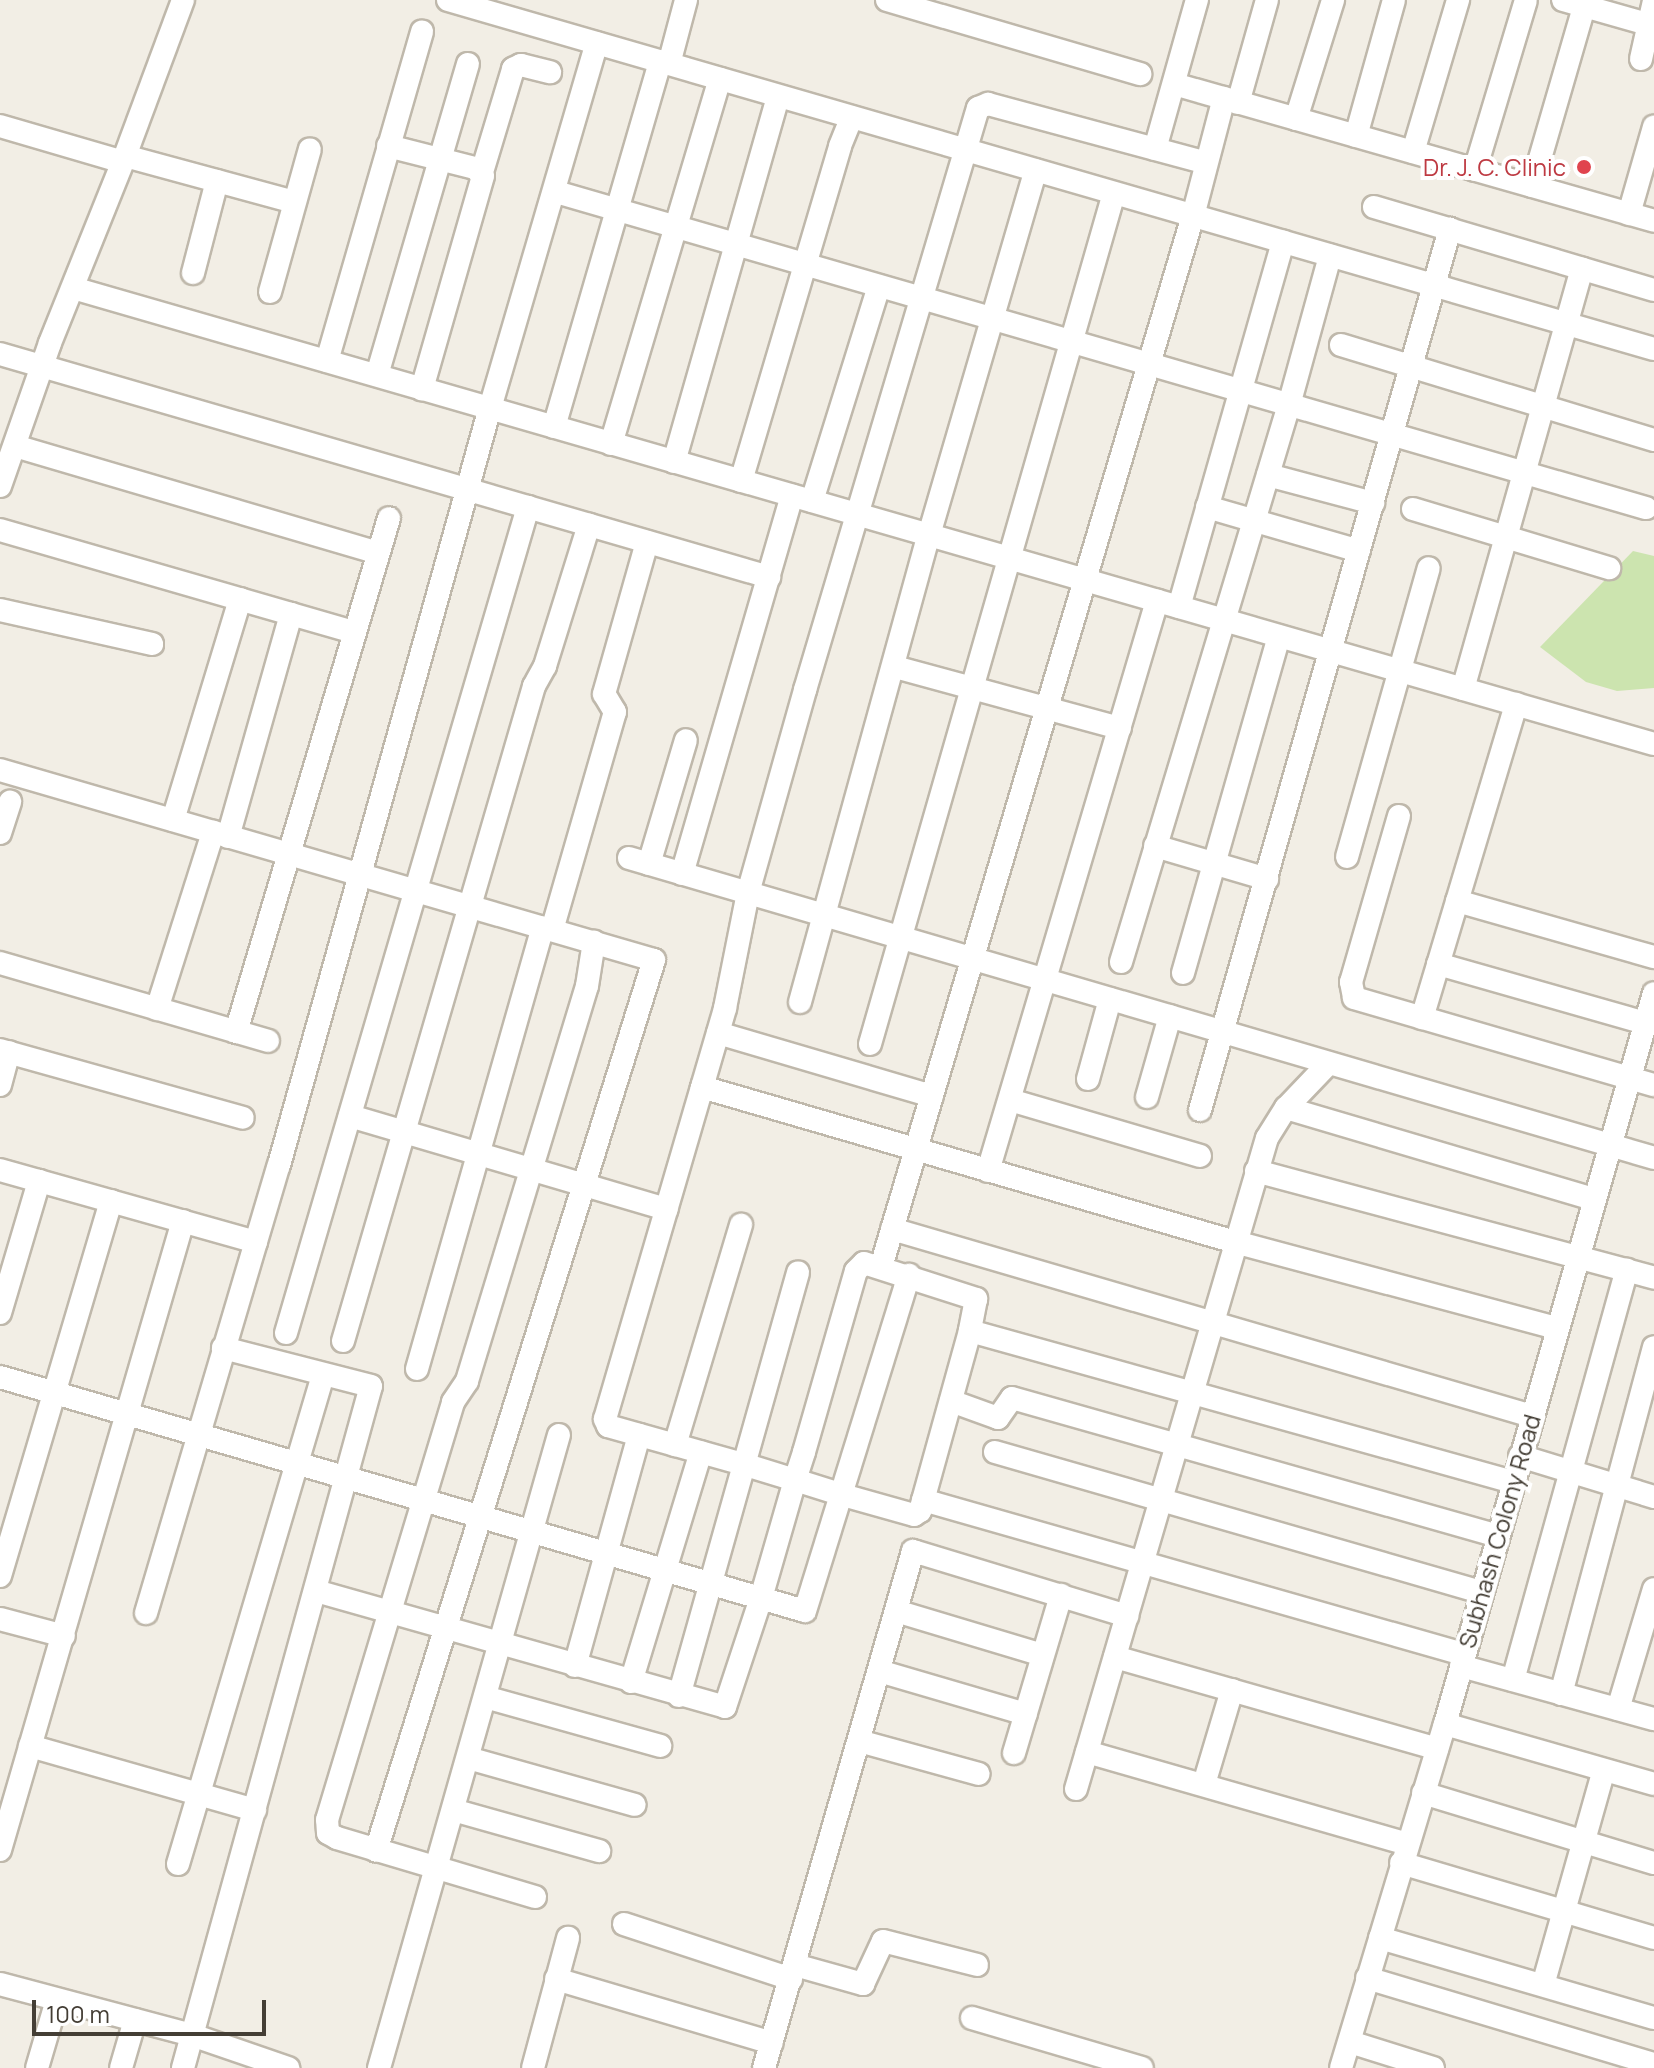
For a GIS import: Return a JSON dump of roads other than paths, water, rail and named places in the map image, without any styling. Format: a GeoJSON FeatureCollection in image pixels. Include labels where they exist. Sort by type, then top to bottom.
{"type":"FeatureCollection","features":[{"type":"Feature","properties":{"kind":"street"},"geometry":{"type":"LineString","coordinates":[[0,486],[42,366],[183,0]]}},
{"type":"Feature","properties":{"kind":"street"},"geometry":{"type":"LineString","coordinates":[[448,0],[1654,349]]}},
{"type":"Feature","properties":{"kind":"street"},"geometry":{"type":"LineString","coordinates":[[554,427],[664,63],[686,0]]}},
{"type":"Feature","properties":{"kind":"street"},"geometry":{"type":"LineString","coordinates":[[887,0],[1140,74]]}},
{"type":"Feature","properties":{"kind":"street"},"geometry":{"type":"LineString","coordinates":[[1155,149],[1197,0]]}},
{"type":"Feature","properties":{"kind":"street"},"geometry":{"type":"LineString","coordinates":[[881,1267],[1146,363],[1193,216],[1206,163],[1267,0]]}},
{"type":"Feature","properties":{"kind":"street"},"geometry":{"type":"LineString","coordinates":[[1296,119],[1333,0]]}},
{"type":"Feature","properties":{"kind":"street"},"geometry":{"type":"LineString","coordinates":[[1356,136],[1394,0]]}},
{"type":"Feature","properties":{"kind":"street"},"geometry":{"type":"LineString","coordinates":[[1413,152],[1458,0]]}},
{"type":"Feature","properties":{"kind":"street"},"geometry":{"type":"LineString","coordinates":[[1475,170],[1526,0]]}},
{"type":"Feature","properties":{"kind":"street"},"geometry":{"type":"LineString","coordinates":[[1641,59],[1651,26],[1654,1]]}},
{"type":"Feature","properties":{"kind":"street"},"geometry":{"type":"LineString","coordinates":[[1532,186],[1578,2],[1651,26]]}},
{"type":"Feature","properties":{"kind":"street"},"geometry":{"type":"LineString","coordinates":[[327,361],[422,31]]}},
{"type":"Feature","properties":{"kind":"street"},"geometry":{"type":"LineString","coordinates":[[146,1613],[256,1242],[490,408],[556,192],[597,43]]}},
{"type":"Feature","properties":{"kind":"street"},"geometry":{"type":"LineString","coordinates":[[377,375],[468,64]]}},
{"type":"Feature","properties":{"kind":"street"},"geometry":{"type":"LineString","coordinates":[[422,389],[513,69],[521,65],[550,72]]}},
{"type":"Feature","properties":{"kind":"street"},"geometry":{"type":"LineString","coordinates":[[611,444],[720,79]]}},
{"type":"Feature","properties":{"kind":"street"},"geometry":{"type":"LineString","coordinates":[[1174,84],[1654,221]]}},
{"type":"Feature","properties":{"kind":"street"},"geometry":{"type":"LineString","coordinates":[[674,462],[778,96]]}},
{"type":"Feature","properties":{"kind":"street"},"geometry":{"type":"LineString","coordinates":[[316,1591],[721,1708],[728,1704],[761,1598],[795,1480],[857,1266],[864,1263],[976,1299],[920,1511],[914,1515],[843,1495],[795,1480],[743,1464],[608,1426],[605,1419],[718,1033],[748,893],[978,108],[984,103],[1206,163]]}},
{"type":"Feature","properties":{"kind":"street"},"geometry":{"type":"LineString","coordinates":[[741,481],[852,117]]}},
{"type":"Feature","properties":{"kind":"street"},"geometry":{"type":"LineString","coordinates":[[0,126],[294,202]]}},
{"type":"Feature","properties":{"kind":"street"},"geometry":{"type":"LineString","coordinates":[[1629,214],[1654,127]]}},
{"type":"Feature","properties":{"kind":"street"},"geometry":{"type":"LineString","coordinates":[[388,146],[482,172]]}},
{"type":"Feature","properties":{"kind":"street"},"geometry":{"type":"LineString","coordinates":[[270,292],[310,149]]}},
{"type":"Feature","properties":{"kind":"street"},"geometry":{"type":"LineString","coordinates":[[800,1002],[929,535],[1036,170]]}},
{"type":"Feature","properties":{"kind":"street"},"geometry":{"type":"LineString","coordinates":[[193,273],[217,181]]}},
{"type":"Feature","properties":{"kind":"street"},"geometry":{"type":"LineString","coordinates":[[556,192],[1646,508]]}},
{"type":"Feature","properties":{"kind":"street"},"geometry":{"type":"LineString","coordinates":[[870,1044],[1114,193]]}},
{"type":"Feature","properties":{"kind":"street"},"geometry":{"type":"LineString","coordinates":[[1374,207],[1654,290]]}},
{"type":"Feature","properties":{"kind":"street"},"geometry":{"type":"LineString","coordinates":[[1200,1110],[1450,229]]}},
{"type":"Feature","properties":{"kind":"street"},"geometry":{"type":"LineString","coordinates":[[988,1171],[1120,728],[1207,507],[1283,242]]}},
{"type":"Feature","properties":{"kind":"street"},"geometry":{"type":"LineString","coordinates":[[1121,962],[1255,521],[1330,256]]}},
{"type":"Feature","properties":{"kind":"street"},"geometry":{"type":"LineString","coordinates":[[1463,689],[1582,269]]}},
{"type":"Feature","properties":{"kind":"street"},"geometry":{"type":"LineString","coordinates":[[682,874],[769,577],[802,499],[879,286]]}},
{"type":"Feature","properties":{"kind":"street"},"geometry":{"type":"LineString","coordinates":[[73,288],[1654,744]]}},
{"type":"Feature","properties":{"kind":"street"},"geometry":{"type":"LineString","coordinates":[[1341,345],[1654,440]]}},
{"type":"Feature","properties":{"kind":"street"},"geometry":{"type":"LineString","coordinates":[[0,354],[769,577]]}},
{"type":"Feature","properties":{"kind":"street"},"geometry":{"type":"LineString","coordinates":[[15,446],[378,553]]}},
{"type":"Feature","properties":{"kind":"street"},"geometry":{"type":"LineString","coordinates":[[1268,475],[1373,503]]}},
{"type":"Feature","properties":{"kind":"street"},"geometry":{"type":"LineString","coordinates":[[286,1333],[528,507]]}},
{"type":"Feature","properties":{"kind":"street"},"geometry":{"type":"LineString","coordinates":[[1207,507],[1359,551]]}},
{"type":"Feature","properties":{"kind":"street"},"geometry":{"type":"LineString","coordinates":[[1413,509],[1609,568]]}},
{"type":"Feature","properties":{"kind":"street"},"geometry":{"type":"LineString","coordinates":[[236,1032],[389,518]]}},
{"type":"Feature","properties":{"kind":"street"},"geometry":{"type":"LineString","coordinates":[[343,1341],[534,686],[545,666],[589,525]]}},
{"type":"Feature","properties":{"kind":"street"},"geometry":{"type":"LineString","coordinates":[[0,530],[354,632]]}},
{"type":"Feature","properties":{"kind":"street"},"geometry":{"type":"LineString","coordinates":[[417,1369],[479,1152],[615,712],[604,694],[647,542]]}},
{"type":"Feature","properties":{"kind":"street"},"geometry":{"type":"LineString","coordinates":[[1347,857],[1429,568]]}},
{"type":"Feature","properties":{"kind":"street"},"geometry":{"type":"LineString","coordinates":[[173,820],[240,599]]}},
{"type":"Feature","properties":{"kind":"street"},"geometry":{"type":"LineString","coordinates":[[0,610],[152,644]]}},
{"type":"Feature","properties":{"kind":"street"},"geometry":{"type":"LineString","coordinates":[[157,1009],[221,834],[291,614]]}},
{"type":"Feature","properties":{"kind":"street"},"geometry":{"type":"LineString","coordinates":[[1183,973],[1279,636]]}},
{"type":"Feature","properties":{"kind":"street"},"geometry":{"type":"LineString","coordinates":[[895,667],[971,685],[1120,728]]}},
{"type":"Feature","properties":{"kind":"street"},"geometry":{"type":"LineString","coordinates":[[1422,1018],[1516,704]]}},
{"type":"Feature","properties":{"kind":"street"},"geometry":{"type":"LineString","coordinates":[[686,740],[639,861],[1654,1158]]}},
{"type":"Feature","properties":{"kind":"street"},"geometry":{"type":"LineString","coordinates":[[0,770],[654,960],[376,1851]]}},
{"type":"Feature","properties":{"kind":"street"},"geometry":{"type":"LineString","coordinates":[[0,833],[10,802]]}},
{"type":"Feature","properties":{"kind":"street"},"geometry":{"type":"LineString","coordinates":[[1399,816],[1351,991],[1354,998],[1654,1085]]}},
{"type":"Feature","properties":{"kind":"street"},"geometry":{"type":"LineString","coordinates":[[1155,846],[1267,879]]}},
{"type":"Feature","properties":{"kind":"street"},"geometry":{"type":"LineString","coordinates":[[1457,901],[1654,957]]}},
{"type":"Feature","properties":{"kind":"street"},"geometry":{"type":"LineString","coordinates":[[535,1897],[330,1835],[327,1820],[453,1402],[467,1381],[587,986],[594,942]]}},
{"type":"Feature","properties":{"kind":"street"},"geometry":{"type":"LineString","coordinates":[[0,963],[268,1041]]}},
{"type":"Feature","properties":{"kind":"street"},"geometry":{"type":"LineString","coordinates":[[1438,964],[1651,1005]]}},
{"type":"Feature","properties":{"kind":"street"},"geometry":{"type":"LineString","coordinates":[[1088,1079],[1110,999]]}},
{"type":"Feature","properties":{"kind":"street","name":"Subhash Colony Road"},"geometry":{"type":"LineString","coordinates":[[1341,2068],[1445,1724],[1608,1144],[1651,1005]]}},
{"type":"Feature","properties":{"kind":"street"},"geometry":{"type":"LineString","coordinates":[[1147,1097],[1170,1016]]}},
{"type":"Feature","properties":{"kind":"street"},"geometry":{"type":"LineString","coordinates":[[718,1033],[932,1096]]}},
{"type":"Feature","properties":{"kind":"street"},"geometry":{"type":"LineString","coordinates":[[0,1085],[5,1051],[243,1118]]}},
{"type":"Feature","properties":{"kind":"street"},"geometry":{"type":"LineString","coordinates":[[1076,1789],[1267,1138],[1286,1108],[1329,1063]]}},
{"type":"Feature","properties":{"kind":"street"},"geometry":{"type":"LineString","coordinates":[[702,1087],[1235,1242],[1557,1328]]}},
{"type":"Feature","properties":{"kind":"street"},"geometry":{"type":"LineString","coordinates":[[1010,1100],[1200,1156]]}},
{"type":"Feature","properties":{"kind":"street"},"geometry":{"type":"LineString","coordinates":[[1286,1108],[1593,1199]]}},
{"type":"Feature","properties":{"kind":"street"},"geometry":{"type":"LineString","coordinates":[[350,1116],[667,1209]]}},
{"type":"Feature","properties":{"kind":"street"},"geometry":{"type":"LineString","coordinates":[[0,1170],[256,1242]]}},
{"type":"Feature","properties":{"kind":"street"},"geometry":{"type":"LineString","coordinates":[[1256,1171],[1654,1278]]}},
{"type":"Feature","properties":{"kind":"street"},"geometry":{"type":"LineString","coordinates":[[0,1313],[39,1181]]}},
{"type":"Feature","properties":{"kind":"street"},"geometry":{"type":"LineString","coordinates":[[0,1576],[111,1201]]}},
{"type":"Feature","properties":{"kind":"street"},"geometry":{"type":"LineString","coordinates":[[0,1850],[3,1826],[64,1636],[183,1221]]}},
{"type":"Feature","properties":{"kind":"street"},"geometry":{"type":"LineString","coordinates":[[675,1445],[741,1225]]}},
{"type":"Feature","properties":{"kind":"street"},"geometry":{"type":"LineString","coordinates":[[892,1229],[1532,1416]]}},
{"type":"Feature","properties":{"kind":"street"},"geometry":{"type":"LineString","coordinates":[[1513,1680],[1627,1270]]}},
{"type":"Feature","properties":{"kind":"street"},"geometry":{"type":"LineString","coordinates":[[679,1696],[798,1272]]}},
{"type":"Feature","properties":{"kind":"street"},"geometry":{"type":"LineString","coordinates":[[0,1377],[801,1611],[809,1608],[909,1275]]}},
{"type":"Feature","properties":{"kind":"street"},"geometry":{"type":"LineString","coordinates":[[970,1331],[1513,1482]]}},
{"type":"Feature","properties":{"kind":"street"},"geometry":{"type":"LineString","coordinates":[[1561,1694],[1654,1347]]}},
{"type":"Feature","properties":{"kind":"street"},"geometry":{"type":"LineString","coordinates":[[183,2068],[371,1386],[223,1348]]}},
{"type":"Feature","properties":{"kind":"street"},"geometry":{"type":"LineString","coordinates":[[178,1864],[323,1375]]}},
{"type":"Feature","properties":{"kind":"street"},"geometry":{"type":"LineString","coordinates":[[951,1401],[998,1418],[1012,1398],[1498,1536]]}},
{"type":"Feature","properties":{"kind":"street"},"geometry":{"type":"LineString","coordinates":[[381,2068],[559,1435]]}},
{"type":"Feature","properties":{"kind":"street"},"geometry":{"type":"LineString","coordinates":[[575,1666],[604,1552],[639,1435]]}},
{"type":"Feature","properties":{"kind":"street"},"geometry":{"type":"LineString","coordinates":[[631,1682],[701,1452]]}},
{"type":"Feature","properties":{"kind":"street"},"geometry":{"type":"LineString","coordinates":[[995,1452],[1481,1592]]}},
{"type":"Feature","properties":{"kind":"street"},"geometry":{"type":"LineString","coordinates":[[1520,1456],[1654,1497]]}},
{"type":"Feature","properties":{"kind":"street"},"geometry":{"type":"LineString","coordinates":[[923,1500],[1462,1660],[1513,1680],[1654,1719]]}},
{"type":"Feature","properties":{"kind":"street"},"geometry":{"type":"LineString","coordinates":[[764,2068],[913,1551],[1127,1616]]}},
{"type":"Feature","properties":{"kind":"street"},"geometry":{"type":"LineString","coordinates":[[1618,1709],[1654,1589]]}},
{"type":"Feature","properties":{"kind":"street"},"geometry":{"type":"LineString","coordinates":[[1014,1753],[1061,1595]]}},
{"type":"Feature","properties":{"kind":"street"},"geometry":{"type":"LineString","coordinates":[[896,1611],[1043,1655]]}},
{"type":"Feature","properties":{"kind":"street"},"geometry":{"type":"LineString","coordinates":[[0,1619],[64,1636]]}},
{"type":"Feature","properties":{"kind":"street"},"geometry":{"type":"LineString","coordinates":[[1115,1657],[1437,1749]]}},
{"type":"Feature","properties":{"kind":"street"},"geometry":{"type":"LineString","coordinates":[[879,1671],[1026,1714]]}},
{"type":"Feature","properties":{"kind":"street"},"geometry":{"type":"LineString","coordinates":[[1204,1784],[1232,1690]]}},
{"type":"Feature","properties":{"kind":"street"},"geometry":{"type":"LineString","coordinates":[[485,1697],[660,1746]]}},
{"type":"Feature","properties":{"kind":"street"},"geometry":{"type":"LineString","coordinates":[[1445,1724],[1654,1784]]}},
{"type":"Feature","properties":{"kind":"street"},"geometry":{"type":"LineString","coordinates":[[859,1741],[979,1774]]}},
{"type":"Feature","properties":{"kind":"street"},"geometry":{"type":"LineString","coordinates":[[30,1746],[255,1810]]}},
{"type":"Feature","properties":{"kind":"street"},"geometry":{"type":"LineString","coordinates":[[1087,1752],[1204,1784],[1563,1911],[1654,1938]]}},
{"type":"Feature","properties":{"kind":"street"},"geometry":{"type":"LineString","coordinates":[[468,1758],[635,1805]]}},
{"type":"Feature","properties":{"kind":"street"},"geometry":{"type":"LineString","coordinates":[[1543,1985],[1604,1770]]}},
{"type":"Feature","properties":{"kind":"street"},"geometry":{"type":"LineString","coordinates":[[1423,1793],[1654,1863]]}},
{"type":"Feature","properties":{"kind":"street"},"geometry":{"type":"LineString","coordinates":[[453,1810],[599,1851]]}},
{"type":"Feature","properties":{"kind":"street"},"geometry":{"type":"LineString","coordinates":[[624,1924],[793,1972],[863,1984],[883,1941],[977,1965]]}},
{"type":"Feature","properties":{"kind":"street"},"geometry":{"type":"LineString","coordinates":[[533,2068],[568,1938]]}},
{"type":"Feature","properties":{"kind":"street"},"geometry":{"type":"LineString","coordinates":[[1380,1938],[1654,2018]]}},
{"type":"Feature","properties":{"kind":"street"},"geometry":{"type":"LineString","coordinates":[[1367,1978],[1654,2064]]}},
{"type":"Feature","properties":{"kind":"street"},"geometry":{"type":"LineString","coordinates":[[556,1979],[772,2043]]}},
{"type":"Feature","properties":{"kind":"street"},"geometry":{"type":"LineString","coordinates":[[1,1990],[57,2000],[192,2035],[288,2068]]}},
{"type":"Feature","properties":{"kind":"street"},"geometry":{"type":"LineString","coordinates":[[37,2068],[57,2000]]}},
{"type":"Feature","properties":{"kind":"street"},"geometry":{"type":"LineString","coordinates":[[972,2018],[1142,2068]]}},
{"type":"Feature","properties":{"kind":"street"},"geometry":{"type":"LineString","coordinates":[[121,2068],[135,2020]]}},
{"type":"Feature","properties":{"kind":"street"},"geometry":{"type":"LineString","coordinates":[[1350,2042],[1433,2068]]}},
{"type":"Feature","properties":{"kind":"place","name":"Dr. J. C. Clinic"},"geometry":{"type":"Point","coordinates":[1584,167]}}]}
